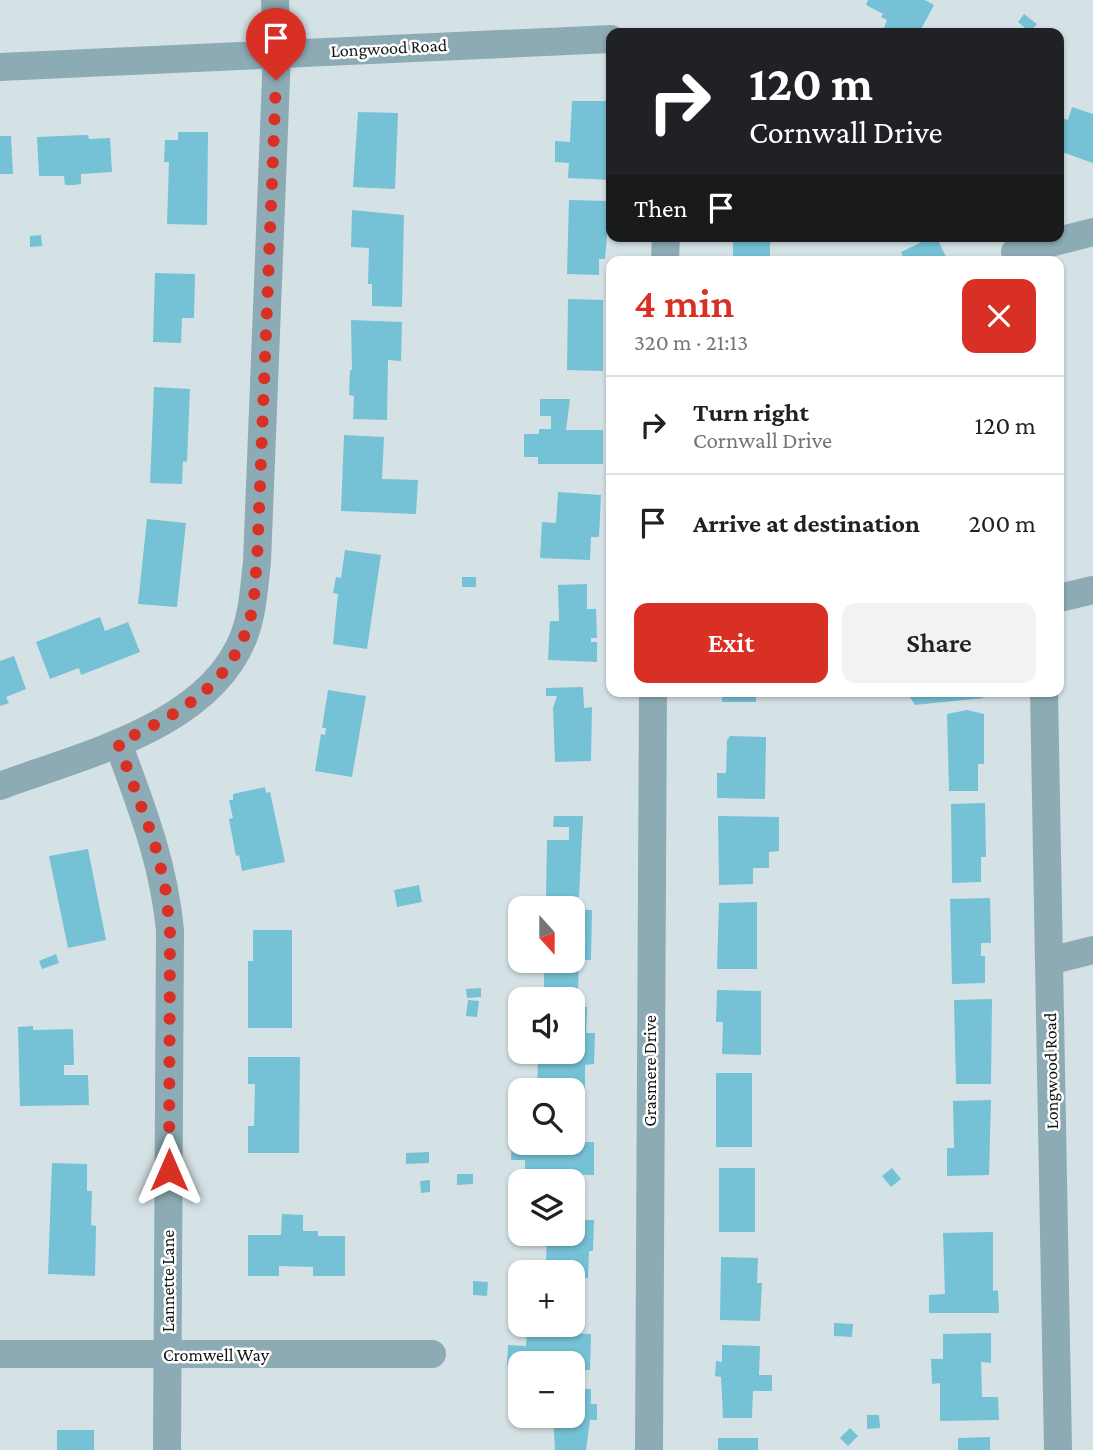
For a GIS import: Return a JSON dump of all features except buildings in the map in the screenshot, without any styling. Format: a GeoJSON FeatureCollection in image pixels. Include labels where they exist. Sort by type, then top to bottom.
{"type":"FeatureCollection","features":[{"type":"Feature","properties":{"kind":"street"},"geometry":{"type":"LineString","coordinates":[[0,786],[118,743],[170,718],[194,702],[215,682],[231,662],[244,637],[252,610],[257,562],[277,53],[275,0]]}},
{"type":"Feature","properties":{"kind":"street","name":"Longwood Road"},"geometry":{"type":"LineString","coordinates":[[0,68],[606,39]]}},
{"type":"Feature","properties":{"kind":"street"},"geometry":{"type":"LineString","coordinates":[[1064,239],[1093,232]]}},
{"type":"Feature","properties":{"kind":"street"},"geometry":{"type":"LineString","coordinates":[[1013,250],[1049,242]]}},
{"type":"Feature","properties":{"kind":"street"},"geometry":{"type":"LineString","coordinates":[[1064,597],[1093,590]]}},
{"type":"Feature","properties":{"kind":"street","name":"Grasmere Drive"},"geometry":{"type":"LineString","coordinates":[[649,1450],[653,697]]}},
{"type":"Feature","properties":{"kind":"street","name":"Longwood Road"},"geometry":{"type":"LineString","coordinates":[[1044,697],[1058,1450]]}},
{"type":"Feature","properties":{"kind":"street","name":"Lannette Lane"},"geometry":{"type":"LineString","coordinates":[[118,743],[154,841],[165,885],[170,930],[167,1450]]}},
{"type":"Feature","properties":{"kind":"street"},"geometry":{"type":"LineString","coordinates":[[1049,961],[1093,950]]}},
{"type":"Feature","properties":{"kind":"street","name":"Cromwell Way"},"geometry":{"type":"LineString","coordinates":[[0,1354],[432,1354]]}},
{"type":"Feature","properties":{"kind":"route"},"geometry":{"type":"LineString","coordinates":[[169,1170],[170,930],[165,885],[154,841],[118,743],[170,718],[194,702],[215,682],[231,662],[244,637],[252,610],[257,562],[276,80]]}}]}
